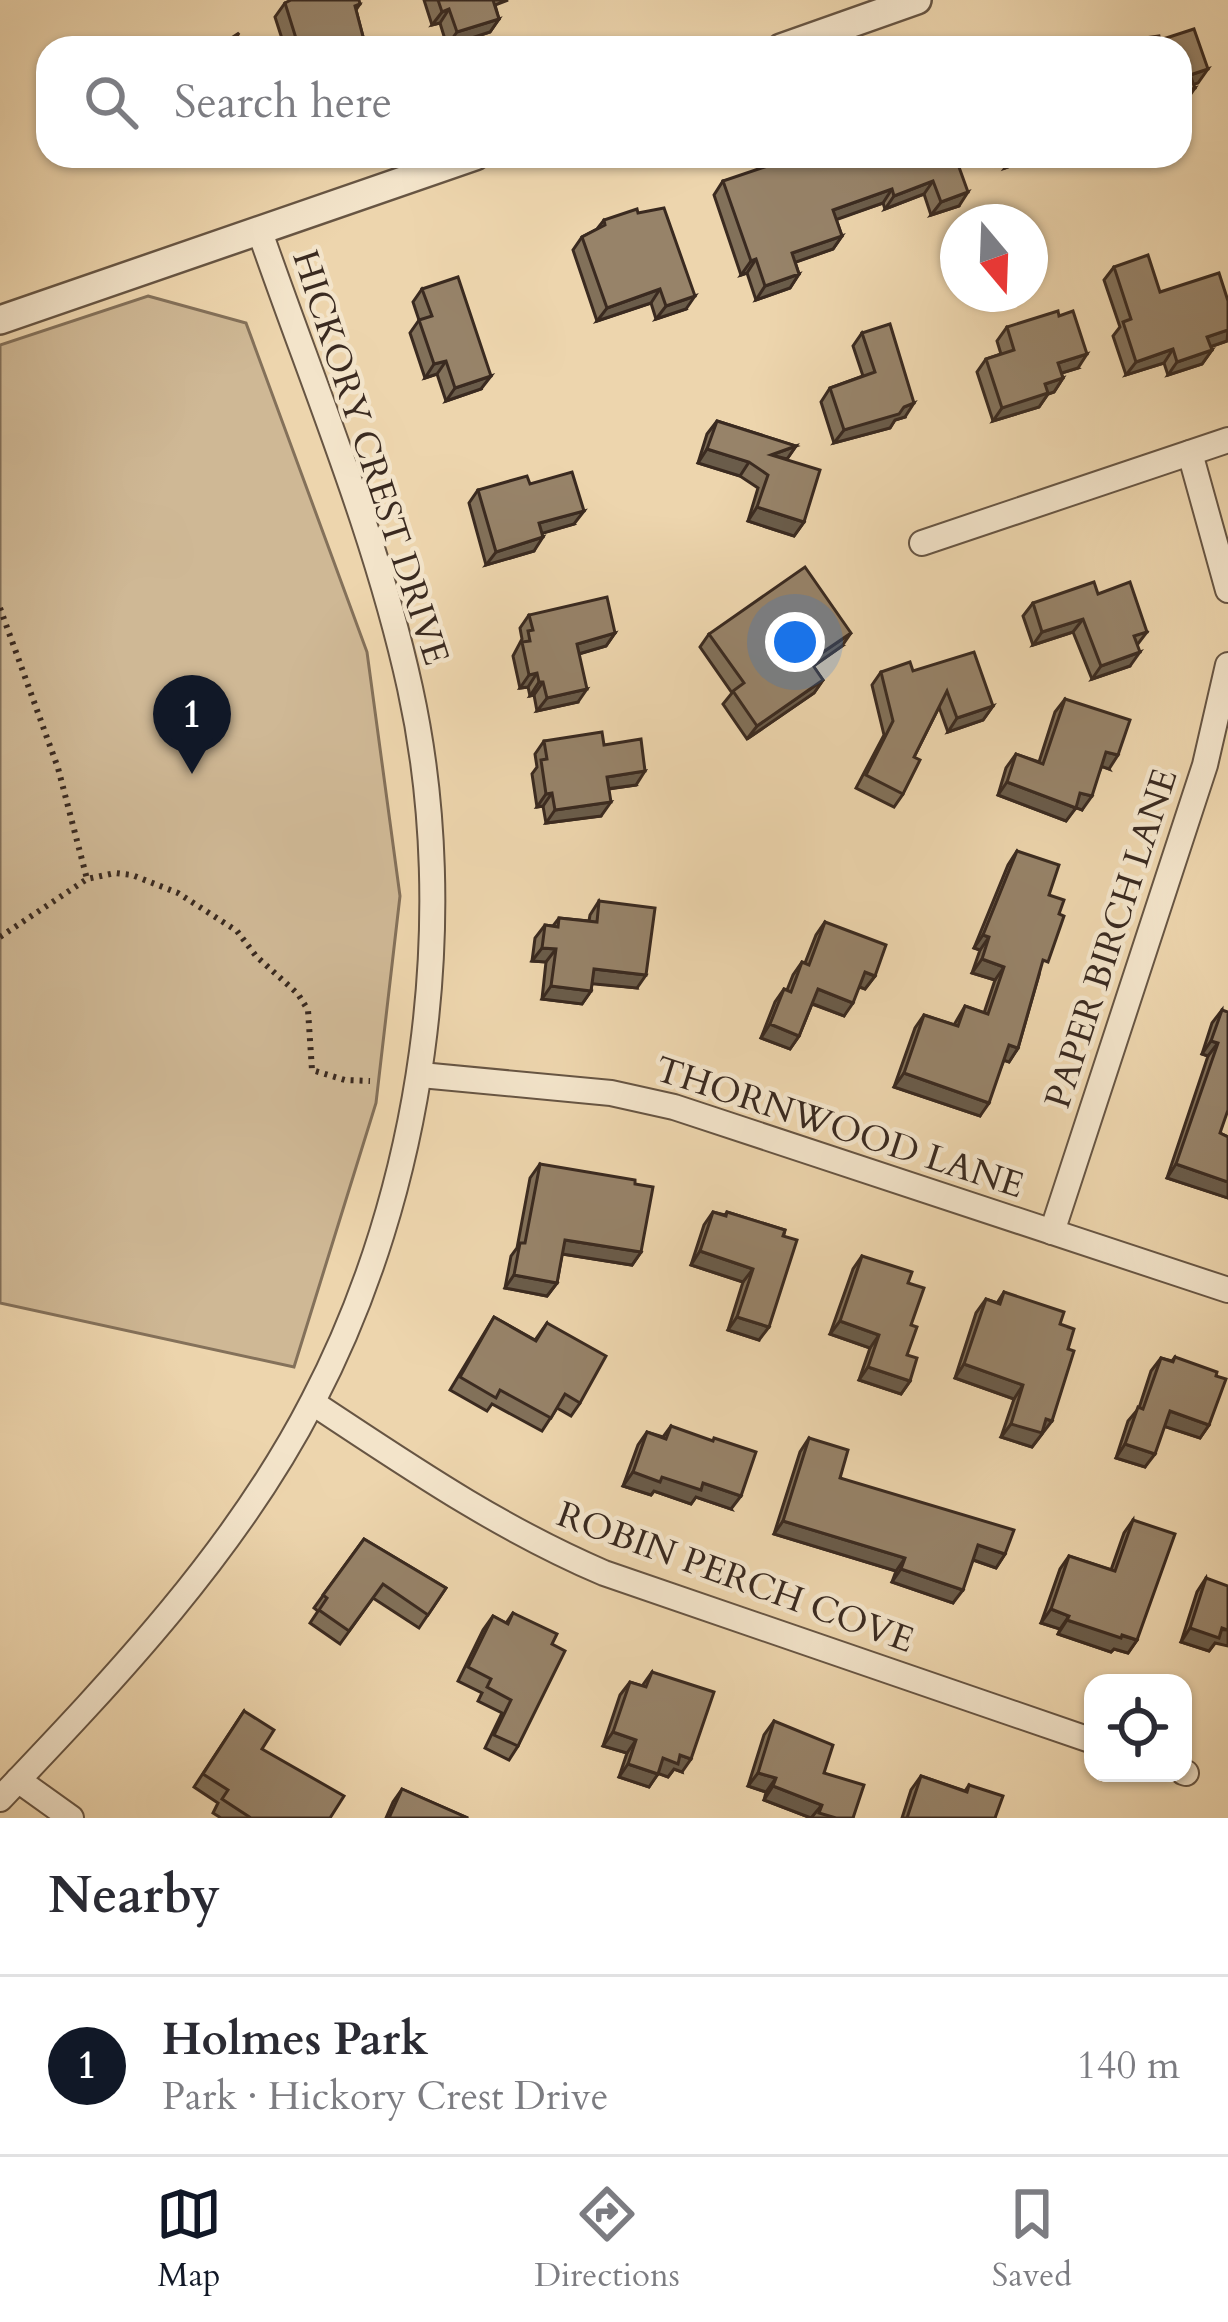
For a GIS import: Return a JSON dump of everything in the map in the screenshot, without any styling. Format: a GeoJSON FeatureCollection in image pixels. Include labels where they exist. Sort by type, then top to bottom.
{"type":"FeatureCollection","features":[{"type":"Feature","properties":{"kind":"street"},"geometry":{"type":"LineString","coordinates":[[815,36],[917,0]]}},
{"type":"Feature","properties":{"kind":"street"},"geometry":{"type":"LineString","coordinates":[[0,320],[441,168]]}},
{"type":"Feature","properties":{"kind":"street","name":"HICKORY CREST DRIVE"},"geometry":{"type":"LineString","coordinates":[[9,1789],[176,1604],[245,1511],[313,1403],[367,1282],[400,1174],[421,1075],[430,946],[429,852],[411,691],[366,538],[260,232]]}},
{"type":"Feature","properties":{"kind":"street"},"geometry":{"type":"LineString","coordinates":[[922,543],[1228,440]]}},
{"type":"Feature","properties":{"kind":"street"},"geometry":{"type":"LineString","coordinates":[[1190,453],[1228,590]]}},
{"type":"Feature","properties":{"kind":"street","name":"PAPER BIRCH LANE"},"geometry":{"type":"LineString","coordinates":[[1052,1232],[1205,765],[1228,665]]}},
{"type":"Feature","properties":{"kind":"street","name":"THORNWOOD LANE"},"geometry":{"type":"LineString","coordinates":[[421,1075],[610,1093],[674,1107],[1228,1290]]}},
{"type":"Feature","properties":{"kind":"street","name":"ROBIN PERCH COVE"},"geometry":{"type":"LineString","coordinates":[[313,1403],[488,1517],[552,1551],[623,1580],[1084,1738]]}},
{"type":"Feature","properties":{"kind":"street"},"geometry":{"type":"LineString","coordinates":[[9,1789],[71,1818]]}},
{"type":"Feature","properties":{"kind":"path"},"geometry":{"type":"LineString","coordinates":[[0,608],[58,768],[88,879]]}},
{"type":"Feature","properties":{"kind":"path"},"geometry":{"type":"LineString","coordinates":[[0,937],[88,879],[132,875],[218,916],[298,994],[308,1010],[312,1070],[370,1081]]}},
{"type":"Feature","properties":{"kind":"shaded area"},"geometry":{"type":"Polygon","coordinates":[[[148,296],[246,323],[367,652],[400,896],[376,1103],[294,1367],[0,1303],[0,345],[148,296]]]}},
{"type":"Feature","properties":{"kind":"building"},"geometry":{"type":"Polygon","coordinates":[[[359,0],[355,6],[363,36],[295,36],[285,3],[359,0]]]}},
{"type":"Feature","properties":{"kind":"building"},"geometry":{"type":"Polygon","coordinates":[[[438,0],[493,0],[499,19],[457,32],[449,9],[442,12],[438,0]]]}},
{"type":"Feature","properties":{"kind":"building"},"geometry":{"type":"Polygon","coordinates":[[[1194,29],[1208,69],[1192,74],[1192,36],[1172,36],[1194,29]]]}},
{"type":"Feature","properties":{"kind":"building"},"geometry":{"type":"Polygon","coordinates":[[[761,168],[959,168],[968,192],[941,202],[933,181],[894,196],[892,189],[833,210],[842,236],[792,253],[799,274],[765,286],[756,259],[751,261],[723,181],[761,168]]]}},
{"type":"Feature","properties":{"kind":"building"},"geometry":{"type":"Polygon","coordinates":[[[664,208],[695,296],[666,306],[660,289],[607,308],[582,237],[605,225],[604,220],[637,209],[638,213],[664,208]]]}},
{"type":"Feature","properties":{"kind":"building"},"geometry":{"type":"Polygon","coordinates":[[[1148,255],[1160,292],[1219,273],[1228,301],[1228,330],[1207,337],[1212,350],[1177,362],[1173,349],[1136,362],[1123,322],[1131,319],[1114,267],[1148,255]]]}},
{"type":"Feature","properties":{"kind":"building"},"geometry":{"type":"Polygon","coordinates":[[[458,277],[491,376],[455,388],[446,361],[434,364],[419,320],[432,316],[422,289],[458,277]]]}},
{"type":"Feature","properties":{"kind":"building"},"geometry":{"type":"Polygon","coordinates":[[[1058,311],[1059,316],[1073,311],[1087,354],[1058,363],[1063,378],[1045,384],[1048,393],[1002,408],[986,359],[1014,350],[1007,327],[1058,311]]]}},
{"type":"Feature","properties":{"kind":"building"},"geometry":{"type":"Polygon","coordinates":[[[890,324],[914,403],[899,414],[844,430],[830,388],[875,372],[862,333],[890,324]]]}},
{"type":"Feature","properties":{"kind":"building"},"geometry":{"type":"Polygon","coordinates":[[[717,421],[796,446],[771,455],[820,470],[804,522],[757,507],[768,475],[749,462],[707,449],[717,421]]]}},
{"type":"Feature","properties":{"kind":"building"},"geometry":{"type":"Polygon","coordinates":[[[572,472],[584,511],[539,523],[543,537],[496,552],[478,490],[527,476],[530,484],[572,472]]]}},
{"type":"Feature","properties":{"kind":"building"},"geometry":{"type":"Polygon","coordinates":[[[805,567],[851,633],[810,661],[823,680],[757,726],[733,691],[744,683],[709,634],[805,567]]]}},
{"type":"Feature","properties":{"kind":"building"},"geometry":{"type":"Polygon","coordinates":[[[1094,582],[1098,594],[1130,582],[1147,632],[1134,636],[1140,652],[1101,666],[1083,619],[1042,632],[1033,603],[1094,582]]]}},
{"type":"Feature","properties":{"kind":"building"},"geometry":{"type":"Polygon","coordinates":[[[607,597],[615,633],[577,644],[587,689],[547,698],[537,673],[529,675],[522,642],[530,641],[528,631],[533,630],[529,615],[607,597]]]}},
{"type":"Feature","properties":{"kind":"building"},"geometry":{"type":"Polygon","coordinates":[[[974,652],[993,706],[957,718],[947,691],[914,757],[920,760],[903,794],[866,775],[893,721],[881,672],[910,662],[913,671],[974,652]]]}},
{"type":"Feature","properties":{"kind":"building"},"geometry":{"type":"Polygon","coordinates":[[[1065,699],[1130,720],[1118,755],[1106,752],[1092,796],[1080,793],[1076,808],[1007,782],[1016,754],[1043,764],[1065,699]]]}},
{"type":"Feature","properties":{"kind":"building"},"geometry":{"type":"Polygon","coordinates":[[[602,732],[604,745],[641,739],[645,771],[607,777],[611,802],[555,810],[552,793],[546,794],[541,760],[547,759],[544,741],[602,732]]]}},
{"type":"Feature","properties":{"kind":"building"},"geometry":{"type":"Polygon","coordinates":[[[1017,851],[1059,865],[1049,895],[1064,900],[1059,914],[1064,916],[1048,962],[1043,960],[1018,1048],[1009,1045],[989,1103],[904,1073],[924,1015],[958,1026],[965,1006],[988,1014],[1004,967],[982,959],[989,937],[983,935],[1017,851]]]}},
{"type":"Feature","properties":{"kind":"building"},"geometry":{"type":"Polygon","coordinates":[[[599,901],[655,908],[646,975],[594,969],[591,991],[551,986],[556,949],[542,948],[545,925],[558,927],[559,918],[597,922],[599,901]]]}},
{"type":"Feature","properties":{"kind":"building"},"geometry":{"type":"Polygon","coordinates":[[[825,922],[886,945],[875,976],[865,972],[853,1003],[818,989],[799,1036],[770,1024],[784,989],[791,992],[802,962],[809,965],[825,922]]]}},
{"type":"Feature","properties":{"kind":"building"},"geometry":{"type":"Polygon","coordinates":[[[1222,1010],[1228,1012],[1228,1110],[1220,1133],[1228,1137],[1228,1182],[1176,1164],[1218,1043],[1211,1041],[1222,1010]]]}},
{"type":"Feature","properties":{"kind":"building"},"geometry":{"type":"Polygon","coordinates":[[[540,1164],[653,1187],[641,1252],[565,1240],[557,1283],[514,1275],[540,1164]]]}},
{"type":"Feature","properties":{"kind":"building"},"geometry":{"type":"Polygon","coordinates":[[[713,1212],[785,1230],[783,1236],[797,1240],[769,1327],[737,1317],[753,1269],[700,1251],[713,1212]]]}},
{"type":"Feature","properties":{"kind":"building"},"geometry":{"type":"Polygon","coordinates":[[[862,1256],[912,1272],[908,1283],[924,1288],[911,1325],[917,1327],[907,1355],[917,1358],[910,1381],[868,1367],[879,1335],[840,1321],[862,1256]]]}},
{"type":"Feature","properties":{"kind":"building"},"geometry":{"type":"Polygon","coordinates":[[[1004,1292],[1064,1312],[1060,1324],[1074,1329],[1068,1349],[1074,1351],[1052,1421],[1046,1419],[1042,1433],[1011,1424],[1023,1385],[964,1364],[986,1299],[1000,1304],[1004,1292]]]}},
{"type":"Feature","properties":{"kind":"building"},"geometry":{"type":"Polygon","coordinates":[[[494,1317],[536,1341],[547,1323],[606,1356],[580,1403],[565,1394],[551,1418],[500,1390],[496,1398],[460,1377],[494,1317]]]}},
{"type":"Feature","properties":{"kind":"building"},"geometry":{"type":"Polygon","coordinates":[[[1175,1357],[1226,1379],[1209,1425],[1170,1411],[1155,1454],[1125,1444],[1161,1358],[1173,1362],[1175,1357]]]}},
{"type":"Feature","properties":{"kind":"building"},"geometry":{"type":"Polygon","coordinates":[[[671,1426],[756,1452],[741,1496],[703,1483],[701,1490],[633,1472],[647,1432],[666,1439],[671,1426]]]}},
{"type":"Feature","properties":{"kind":"building"},"geometry":{"type":"Polygon","coordinates":[[[809,1438],[848,1450],[840,1478],[1014,1530],[1005,1554],[978,1545],[963,1590],[901,1569],[905,1558],[783,1521],[809,1438]]]}},
{"type":"Feature","properties":{"kind":"building"},"geometry":{"type":"Polygon","coordinates":[[[1133,1520],[1175,1534],[1137,1640],[1067,1620],[1069,1616],[1051,1609],[1069,1556],[1115,1571],[1133,1520]]]}},
{"type":"Feature","properties":{"kind":"building"},"geometry":{"type":"Polygon","coordinates":[[[364,1539],[446,1588],[428,1615],[383,1584],[349,1631],[319,1610],[327,1598],[323,1595],[364,1539]]]}},
{"type":"Feature","properties":{"kind":"building"},"geometry":{"type":"Polygon","coordinates":[[[1206,1578],[1228,1586],[1228,1630],[1222,1628],[1219,1638],[1190,1628],[1206,1578]]]}},
{"type":"Feature","properties":{"kind":"building"},"geometry":{"type":"Polygon","coordinates":[[[513,1613],[557,1634],[552,1644],[565,1651],[518,1746],[494,1735],[511,1700],[487,1687],[491,1679],[468,1667],[493,1616],[508,1624],[513,1613]]]}},
{"type":"Feature","properties":{"kind":"building"},"geometry":{"type":"Polygon","coordinates":[[[652,1672],[714,1692],[691,1759],[680,1755],[678,1764],[663,1758],[658,1774],[628,1764],[636,1740],[613,1732],[630,1682],[646,1687],[652,1672]]]}},
{"type":"Feature","properties":{"kind":"building"},"geometry":{"type":"Polygon","coordinates":[[[244,1711],[274,1730],[262,1749],[344,1796],[330,1818],[251,1818],[222,1799],[228,1790],[203,1774],[244,1711]]]}},
{"type":"Feature","properties":{"kind":"building"},"geometry":{"type":"Polygon","coordinates":[[[774,1721],[833,1745],[824,1773],[864,1785],[853,1818],[819,1813],[822,1805],[773,1786],[776,1778],[758,1773],[774,1721]]]}},
{"type":"Feature","properties":{"kind":"building"},"geometry":{"type":"Polygon","coordinates":[[[921,1776],[967,1792],[969,1785],[1003,1796],[995,1818],[907,1818],[921,1776]]]}},
{"type":"Feature","properties":{"kind":"building"},"geometry":{"type":"Polygon","coordinates":[[[402,1789],[468,1818],[389,1818],[402,1789]]]}},
{"type":"Feature","properties":{"kind":"place","name":"Holmes Park"},"geometry":{"type":"Point","coordinates":[192,774]}}]}
